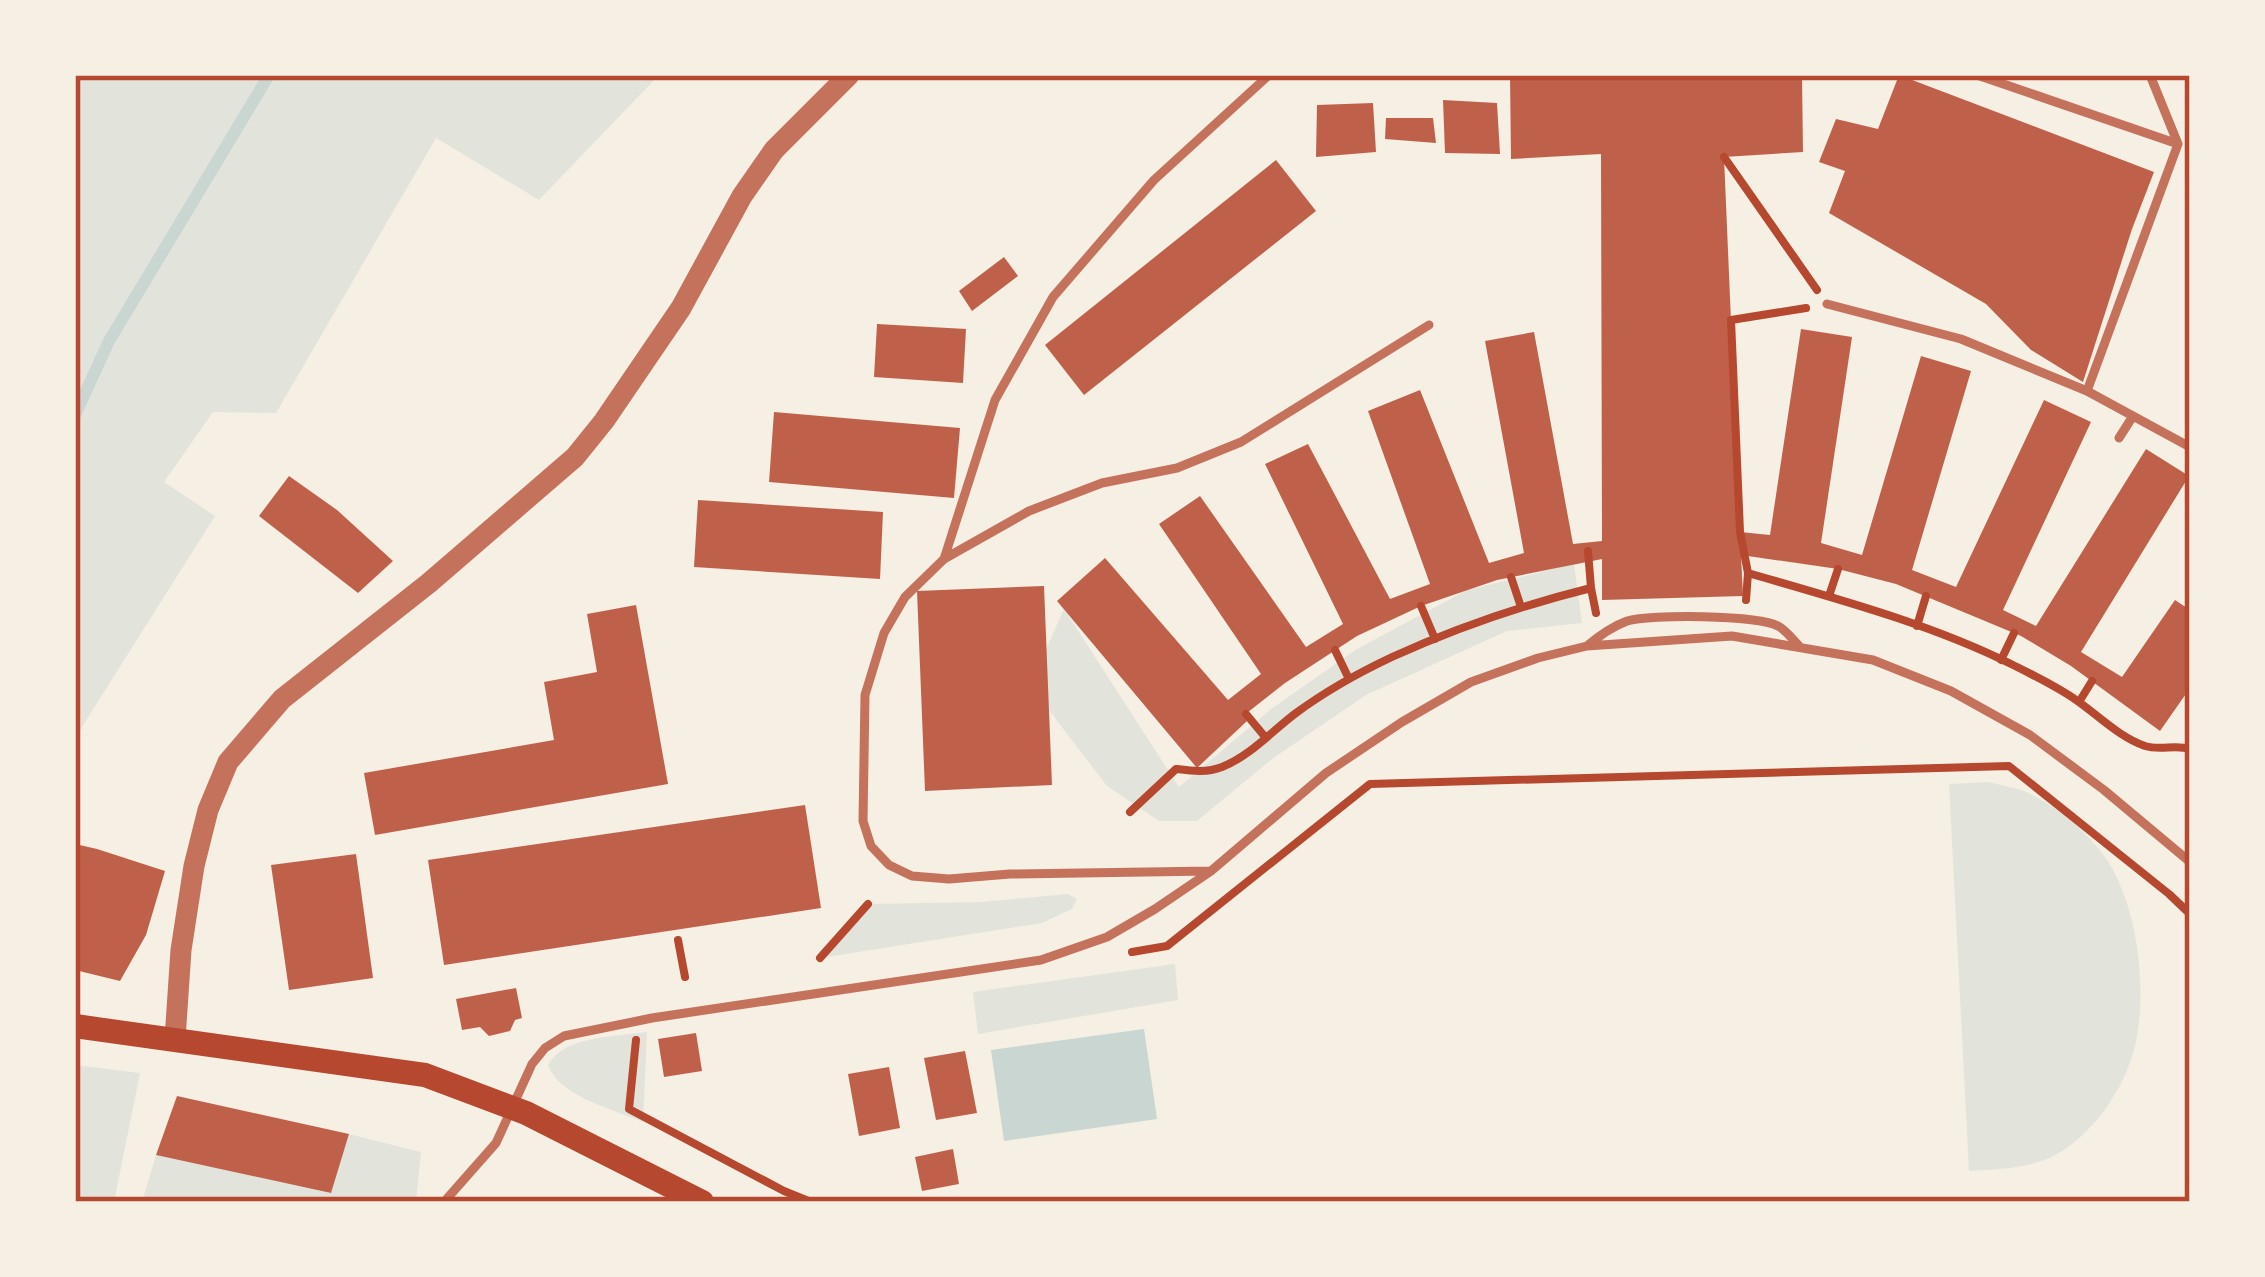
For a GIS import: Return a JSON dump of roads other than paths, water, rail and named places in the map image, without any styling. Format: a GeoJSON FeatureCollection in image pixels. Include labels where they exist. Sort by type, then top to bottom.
{"type":"FeatureCollection","features":[{"type":"Feature","properties":{"kind":"main road"},"geometry":{"type":"LineString","coordinates":[[75,1026],[425,1075],[511,1107],[702,1202]]}},
{"type":"Feature","properties":{"kind":"street"},"geometry":{"type":"LineString","coordinates":[[175,1039],[181,950],[194,866],[208,810],[228,762],[282,699],[429,583],[574,457],[681,308],[742,196],[775,150],[850,75]]}},
{"type":"Feature","properties":{"kind":"lane"},"geometry":{"type":"LineString","coordinates":[[944,559],[994,400],[1053,297],[1154,180],[1269,75]]}},
{"type":"Feature","properties":{"kind":"lane"},"geometry":{"type":"LineString","coordinates":[[1977,75],[2178,144]]}},
{"type":"Feature","properties":{"kind":"lane"},"geometry":{"type":"LineString","coordinates":[[2087,392],[2178,144],[2150,75]]}},
{"type":"Feature","properties":{"kind":"lane"},"geometry":{"type":"LineString","coordinates":[[1827,304],[1961,339],[2087,392],[2190,447]]}},
{"type":"Feature","properties":{"kind":"lane"},"geometry":{"type":"LineString","coordinates":[[1211,871],[949,879],[913,876],[889,865],[871,846],[863,821],[866,695],[884,633],[905,597],[944,559],[1030,511],[1102,483],[1177,468],[1241,442],[1429,325]]}},
{"type":"Feature","properties":{"kind":"lane"},"geometry":{"type":"LineString","coordinates":[[2119,438],[2133,416]]}},
{"type":"Feature","properties":{"kind":"lane"},"geometry":{"type":"LineString","coordinates":[[1587,646],[1632,620],[1692,617],[1778,626],[1799,646]]}},
{"type":"Feature","properties":{"kind":"lane"},"geometry":{"type":"LineString","coordinates":[[444,1202],[496,1143],[532,1064],[545,1048],[565,1036],[652,1018],[1041,960],[1107,937],[1211,871],[1326,773],[1402,722],[1471,682],[1587,646],[1732,636],[1873,660],[1951,691],[2030,736],[2190,862]]}},
{"type":"Feature","properties":{"kind":"waterway"},"geometry":{"type":"LineString","coordinates":[[75,415],[109,341],[269,75]]}}]}
